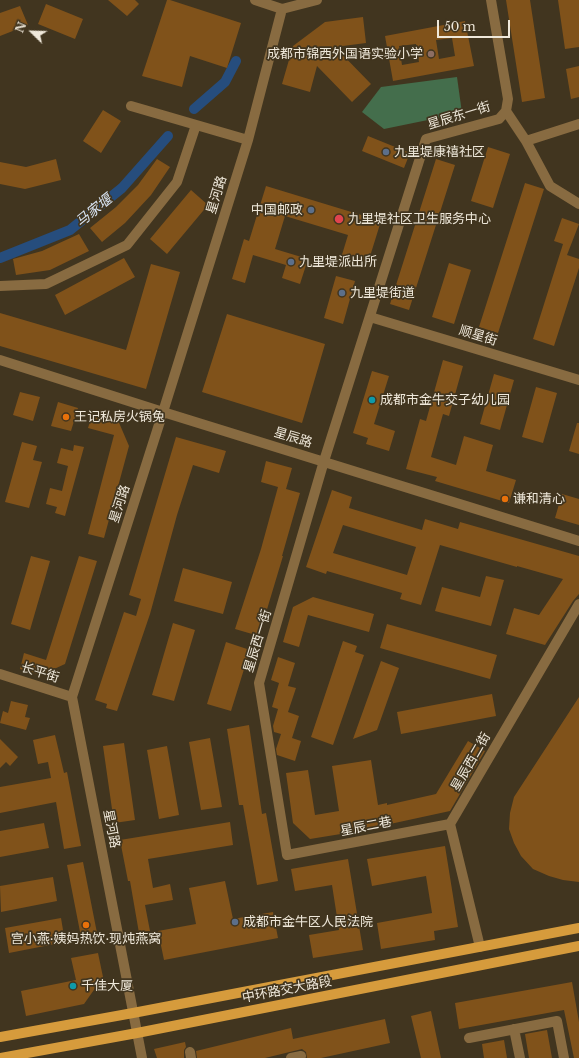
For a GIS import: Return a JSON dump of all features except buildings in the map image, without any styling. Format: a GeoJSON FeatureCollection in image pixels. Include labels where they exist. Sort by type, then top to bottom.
{"type":"FeatureCollection","features":[{"type":"Feature","properties":{"kind":"main road","name":"中环路交大路段"},"geometry":{"type":"LineString","coordinates":[[0,1037],[579,928]]}},
{"type":"Feature","properties":{"kind":"main road","name":"中环路交大路段"},"geometry":{"type":"LineString","coordinates":[[0,1058],[137,1033],[579,946]]}},
{"type":"Feature","properties":{"kind":"street"},"geometry":{"type":"LineString","coordinates":[[256,0],[282,9],[317,0]]}},
{"type":"Feature","properties":{"kind":"street","name":"星辰东一街"},"geometry":{"type":"LineString","coordinates":[[324,462],[426,139],[499,119],[506,111],[508,99],[491,0]]}},
{"type":"Feature","properties":{"kind":"street","name":"星河路"},"geometry":{"type":"LineString","coordinates":[[142,1058],[72,697],[248,140],[282,9]]}},
{"type":"Feature","properties":{"kind":"street"},"geometry":{"type":"LineString","coordinates":[[131,106],[248,140]]}},
{"type":"Feature","properties":{"kind":"street"},"geometry":{"type":"LineString","coordinates":[[506,111],[526,141],[550,186],[579,204]]}},
{"type":"Feature","properties":{"kind":"street"},"geometry":{"type":"LineString","coordinates":[[526,141],[579,124]]}},
{"type":"Feature","properties":{"kind":"street"},"geometry":{"type":"LineString","coordinates":[[0,286],[46,284],[127,245],[177,182],[196,125]]}},
{"type":"Feature","properties":{"kind":"street","name":"顺星街"},"geometry":{"type":"LineString","coordinates":[[370,317],[579,380]]}},
{"type":"Feature","properties":{"kind":"street","name":"星辰路"},"geometry":{"type":"LineString","coordinates":[[0,360],[579,541]]}},
{"type":"Feature","properties":{"kind":"street","name":"星辰西一街"},"geometry":{"type":"LineString","coordinates":[[287,855],[259,683],[324,462]]}},
{"type":"Feature","properties":{"kind":"street","name":"星辰西二街"},"geometry":{"type":"LineString","coordinates":[[450,824],[579,604]]}},
{"type":"Feature","properties":{"kind":"street","name":"长平街"},"geometry":{"type":"LineString","coordinates":[[0,674],[72,697]]}},
{"type":"Feature","properties":{"kind":"street"},"geometry":{"type":"LineString","coordinates":[[450,824],[480,947]]}},
{"type":"Feature","properties":{"kind":"street","name":"星辰二巷"},"geometry":{"type":"LineString","coordinates":[[287,855],[450,824]]}},
{"type":"Feature","properties":{"kind":"street"},"geometry":{"type":"LineString","coordinates":[[469,1038],[557,1021],[564,1058]]}},
{"type":"Feature","properties":{"kind":"street"},"geometry":{"type":"LineString","coordinates":[[514,1029],[520,1058]]}},
{"type":"Feature","properties":{"kind":"green space"},"geometry":{"type":"Polygon","coordinates":[[[457,77],[462,113],[384,129],[362,112],[381,87],[457,77]]]}},
{"type":"Feature","properties":{"kind":"waterway","name":"马家堰"},"geometry":{"type":"LineString","coordinates":[[194,109],[225,82],[236,61]]}},
{"type":"Feature","properties":{"kind":"waterway","name":"马家堰"},"geometry":{"type":"LineString","coordinates":[[0,258],[70,230],[122,188],[168,136]]}},
{"type":"Feature","properties":{"kind":"place","name":"成都市锦西外国语实验小学"},"geometry":{"type":"Point","coordinates":[431,54]}},
{"type":"Feature","properties":{"kind":"place","name":"九里堤康禧社区"},"geometry":{"type":"Point","coordinates":[386,152]}},
{"type":"Feature","properties":{"kind":"place","name":"中国邮政"},"geometry":{"type":"Point","coordinates":[311,210]}},
{"type":"Feature","properties":{"kind":"place","name":"九里堤社区卫生服务中心"},"geometry":{"type":"Point","coordinates":[339,219]}},
{"type":"Feature","properties":{"kind":"place","name":"九里堤派出所"},"geometry":{"type":"Point","coordinates":[291,262]}},
{"type":"Feature","properties":{"kind":"place","name":"九里堤街道"},"geometry":{"type":"Point","coordinates":[342,293]}},
{"type":"Feature","properties":{"kind":"place","name":"成都市金牛交子幼儿园"},"geometry":{"type":"Point","coordinates":[372,400]}},
{"type":"Feature","properties":{"kind":"place","name":"王记私房火锅兔"},"geometry":{"type":"Point","coordinates":[66,417]}},
{"type":"Feature","properties":{"kind":"place","name":"谦和清心"},"geometry":{"type":"Point","coordinates":[505,499]}},
{"type":"Feature","properties":{"kind":"place","name":"成都市金牛区人民法院"},"geometry":{"type":"Point","coordinates":[235,922]}},
{"type":"Feature","properties":{"kind":"place","name":"宫小燕·姨妈热饮·现炖燕窝"},"geometry":{"type":"Point","coordinates":[86,925]}},
{"type":"Feature","properties":{"kind":"place","name":"千佳大厦"},"geometry":{"type":"Point","coordinates":[73,986]}}]}
